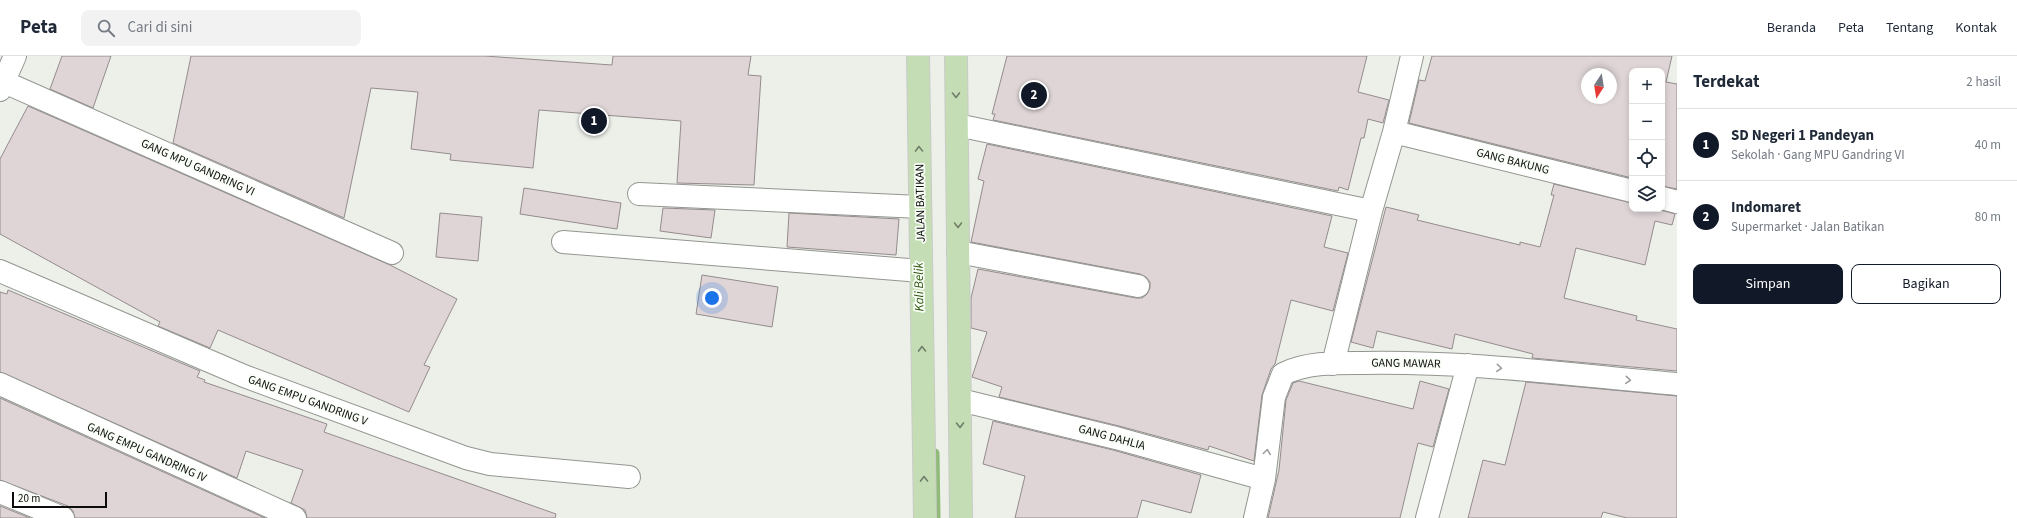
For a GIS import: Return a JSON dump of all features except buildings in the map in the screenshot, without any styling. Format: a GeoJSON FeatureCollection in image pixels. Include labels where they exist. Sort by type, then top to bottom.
{"type":"FeatureCollection","features":[{"type":"Feature","properties":{"kind":"main road","name":"JALAN BATIKAN"},"geometry":{"type":"LineString","coordinates":[[918,56],[925,518]]}},
{"type":"Feature","properties":{"kind":"main road"},"geometry":{"type":"LineString","coordinates":[[956,56],[961,518]]}},
{"type":"Feature","properties":{"kind":"street"},"geometry":{"type":"LineString","coordinates":[[2,86],[16,56]]}},
{"type":"Feature","properties":{"kind":"street"},"geometry":{"type":"LineString","coordinates":[[1333,364],[1371,211],[1394,132],[1412,56]]}},
{"type":"Feature","properties":{"kind":"street","name":"GANG MPU GANDRING VI"},"geometry":{"type":"LineString","coordinates":[[2,86],[392,253]]}},
{"type":"Feature","properties":{"kind":"street"},"geometry":{"type":"LineString","coordinates":[[957,125],[1371,211]]}},
{"type":"Feature","properties":{"kind":"street","name":"GANG BAKUNG"},"geometry":{"type":"LineString","coordinates":[[1394,132],[1629,190]]}},
{"type":"Feature","properties":{"kind":"street"},"geometry":{"type":"LineString","coordinates":[[639,194],[920,207]]}},
{"type":"Feature","properties":{"kind":"street"},"geometry":{"type":"LineString","coordinates":[[1665,199],[1677,202]]}},
{"type":"Feature","properties":{"kind":"street"},"geometry":{"type":"LineString","coordinates":[[563,242],[921,271]]}},
{"type":"Feature","properties":{"kind":"street"},"geometry":{"type":"LineString","coordinates":[[958,252],[1138,286]]}},
{"type":"Feature","properties":{"kind":"street","name":"GANG EMPU GANDRING V"},"geometry":{"type":"LineString","coordinates":[[0,271],[244,376],[466,458],[490,464],[629,477]]}},
{"type":"Feature","properties":{"kind":"street","name":"GANG MAWAR"},"geometry":{"type":"LineString","coordinates":[[1255,518],[1264,479],[1274,397],[1283,374],[1296,368],[1333,364],[1417,362],[1468,365],[1677,384]]}},
{"type":"Feature","properties":{"kind":"street"},"geometry":{"type":"LineString","coordinates":[[1427,518],[1468,365]]}},
{"type":"Feature","properties":{"kind":"street","name":"GANG EMPU GANDRING IV"},"geometry":{"type":"LineString","coordinates":[[0,384],[295,518]]}},
{"type":"Feature","properties":{"kind":"street","name":"GANG DAHLIA"},"geometry":{"type":"LineString","coordinates":[[960,400],[1116,438],[1264,479]]}},
{"type":"Feature","properties":{"kind":"street"},"geometry":{"type":"LineString","coordinates":[[0,492],[63,518]]}},
{"type":"Feature","properties":{"kind":"waterway","name":"Kali Belik"},"geometry":{"type":"LineString","coordinates":[[935,453],[936,518]]}},
{"type":"Feature","properties":{"kind":"place","name":"Indomaret"},"geometry":{"type":"Point","coordinates":[1034,95]}},
{"type":"Feature","properties":{"kind":"place","name":"SD Negeri 1 Pandeyan"},"geometry":{"type":"Point","coordinates":[594,121]}}]}
